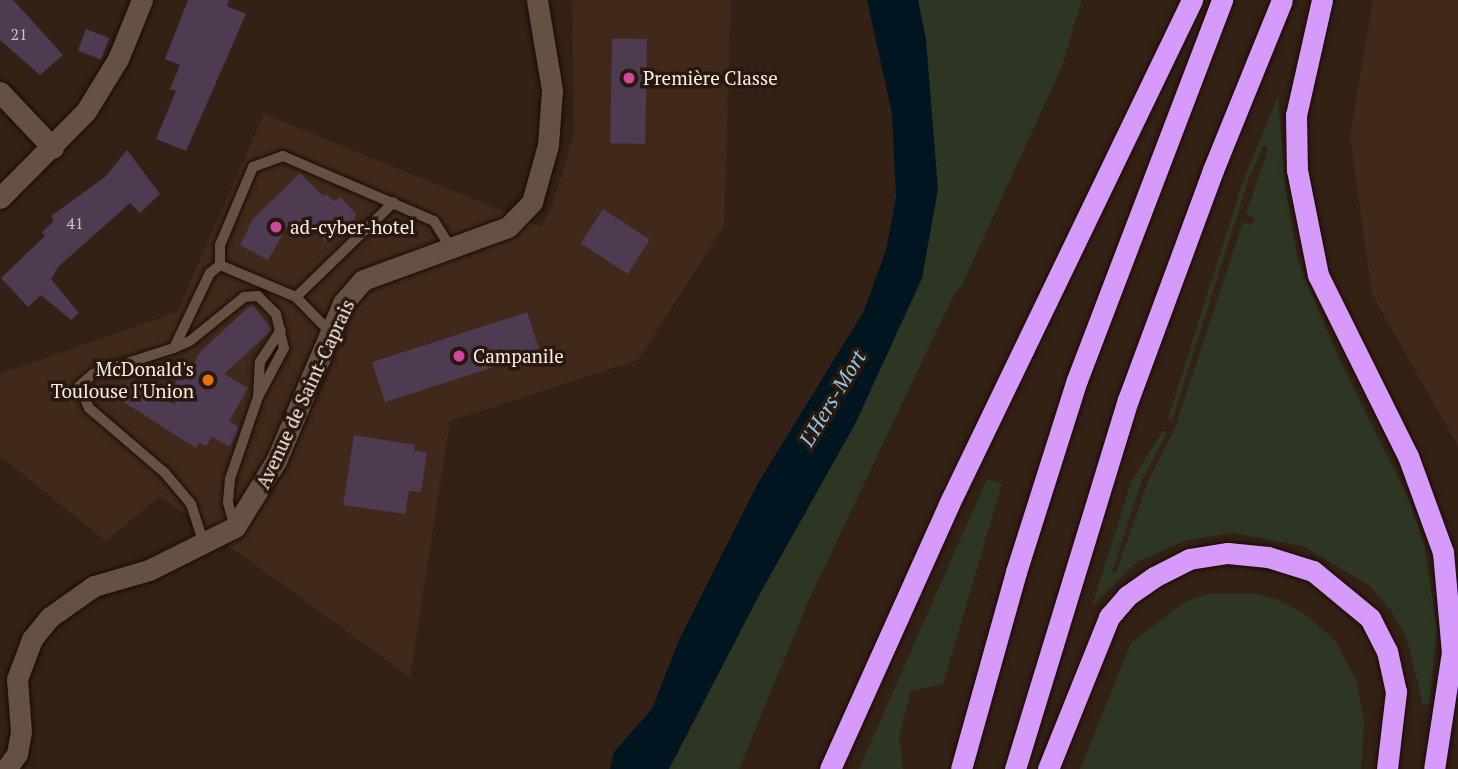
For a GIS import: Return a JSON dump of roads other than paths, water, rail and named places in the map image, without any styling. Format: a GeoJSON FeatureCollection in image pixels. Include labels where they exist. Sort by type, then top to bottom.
{"type":"FeatureCollection","features":[{"type":"Feature","properties":{"kind":"highway"},"geometry":{"type":"LineString","coordinates":[[830,769],[966,468],[1192,0]]}},
{"type":"Feature","properties":{"kind":"highway"},"geometry":{"type":"LineString","coordinates":[[961,769],[1016,572],[1077,380],[1222,0]]}},
{"type":"Feature","properties":{"kind":"highway"},"geometry":{"type":"LineString","coordinates":[[1015,769],[1128,400],[1213,170],[1282,0]]}},
{"type":"Feature","properties":{"kind":"highway"},"geometry":{"type":"LineString","coordinates":[[1322,0],[1296,115],[1297,170],[1318,275],[1408,456],[1443,552],[1451,604],[1452,652],[1434,769]]}},
{"type":"Feature","properties":{"kind":"highway"},"geometry":{"type":"LineString","coordinates":[[1048,769],[1088,662],[1115,610],[1127,596],[1189,559],[1228,553],[1268,557],[1313,570],[1370,618],[1387,650],[1395,692],[1387,769]]}},
{"type":"Feature","properties":{"kind":"street"},"geometry":{"type":"LineString","coordinates":[[0,198],[53,148],[86,111],[118,58],[142,0]]}},
{"type":"Feature","properties":{"kind":"street","name":"Avenue de Saint-Caprais"},"geometry":{"type":"LineString","coordinates":[[234,527],[276,461],[343,303],[363,280],[508,227],[532,202],[548,145],[552,90],[537,0]]}},
{"type":"Feature","properties":{"kind":"street"},"geometry":{"type":"LineString","coordinates":[[0,92],[53,148]]}},
{"type":"Feature","properties":{"kind":"street"},"geometry":{"type":"LineString","coordinates":[[6,769],[17,754],[22,732],[17,679],[32,639],[50,617],[94,586],[149,570],[234,527]]}},
{"type":"Feature","properties":{"kind":"lane"},"geometry":{"type":"LineString","coordinates":[[220,265],[219,245],[253,167],[268,158],[282,156],[434,221],[450,247]]}},
{"type":"Feature","properties":{"kind":"lane"},"geometry":{"type":"LineString","coordinates":[[296,296],[394,202]]}},
{"type":"Feature","properties":{"kind":"lane"},"geometry":{"type":"LineString","coordinates":[[220,265],[296,296],[331,333]]}},
{"type":"Feature","properties":{"kind":"lane"},"geometry":{"type":"LineString","coordinates":[[174,348],[210,273],[220,265]]}},
{"type":"Feature","properties":{"kind":"lane"},"geometry":{"type":"LineString","coordinates":[[203,541],[191,504],[165,474],[89,408],[79,386],[93,374],[190,341],[244,297],[258,296],[269,303],[281,330],[284,348],[258,397],[230,479],[228,503],[234,527]]}},
{"type":"Feature","properties":{"kind":"water","name":"L'Hers-Mort"},"geometry":{"type":"Polygon","coordinates":[[[867,0],[918,0],[926,40],[938,189],[922,278],[856,422],[757,599],[669,769],[610,769],[614,752],[652,709],[680,638],[757,485],[864,311],[886,250],[896,198],[892,113],[867,0]]]}},
{"type":"Feature","properties":{"kind":"place","name":"Première Classe"},"geometry":{"type":"Point","coordinates":[629,78]}},
{"type":"Feature","properties":{"kind":"place","name":"ad-cyber-hotel"},"geometry":{"type":"Point","coordinates":[276,227]}},
{"type":"Feature","properties":{"kind":"place","name":"Campanile"},"geometry":{"type":"Point","coordinates":[459,356]}},
{"type":"Feature","properties":{"kind":"place","name":"McDonald's Toulouse l'Union"},"geometry":{"type":"Point","coordinates":[208,380]}}]}
